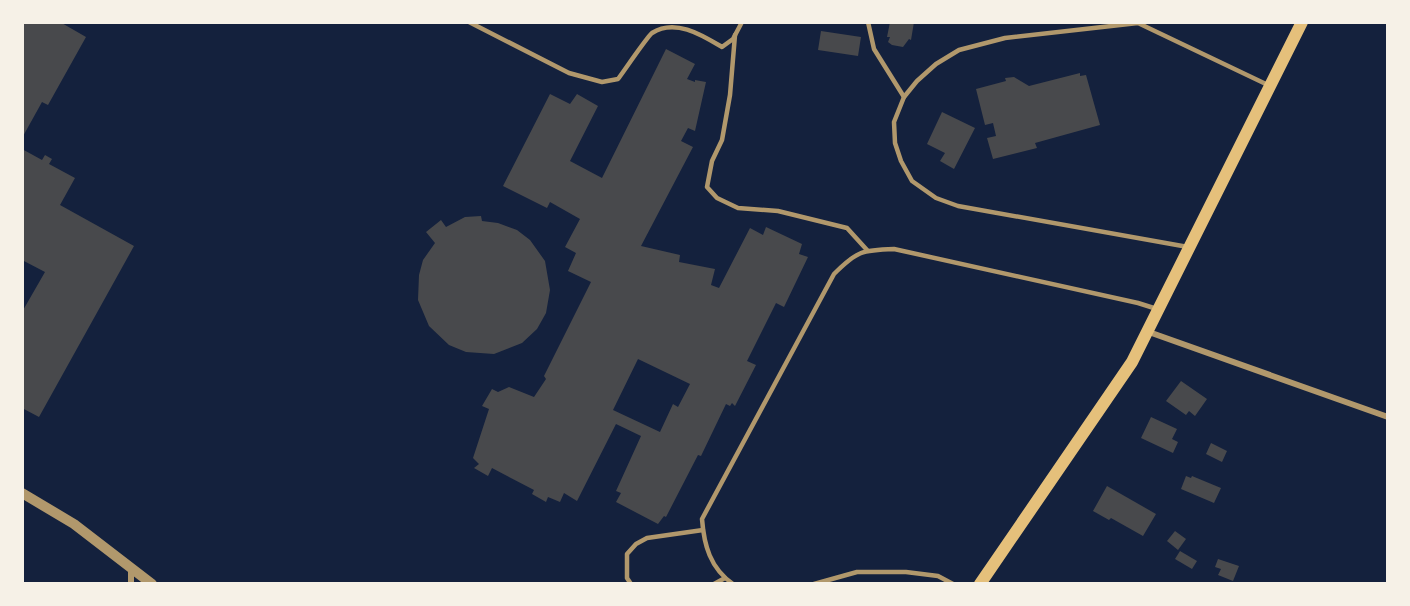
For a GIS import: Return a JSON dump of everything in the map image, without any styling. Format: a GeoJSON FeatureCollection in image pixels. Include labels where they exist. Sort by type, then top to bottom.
{"type":"FeatureCollection","features":[{"type":"Feature","properties":{"kind":"main road"},"geometry":{"type":"LineString","coordinates":[[980,584],[1132,362],[1302,22]]}},
{"type":"Feature","properties":{"kind":"street"},"geometry":{"type":"LineString","coordinates":[[1146,331],[1388,417]]}},
{"type":"Feature","properties":{"kind":"street"},"geometry":{"type":"LineString","coordinates":[[22,493],[74,524],[152,584]]}},
{"type":"Feature","properties":{"kind":"street"},"geometry":{"type":"LineString","coordinates":[[131,567],[131,584]]}},
{"type":"Feature","properties":{"kind":"lane"},"geometry":{"type":"LineString","coordinates":[[470,22],[569,73],[602,82],[618,79],[651,34],[671,27],[696,32],[722,47],[733,39],[742,22]]}},
{"type":"Feature","properties":{"kind":"lane"},"geometry":{"type":"LineString","coordinates":[[868,22],[874,50],[904,98]]}},
{"type":"Feature","properties":{"kind":"lane"},"geometry":{"type":"LineString","coordinates":[[1189,247],[958,206],[936,198],[912,181],[901,161],[895,143],[894,122],[904,98],[917,81],[936,64],[959,50],[1005,38],[1118,24],[1138,24],[1271,87]]}},
{"type":"Feature","properties":{"kind":"lane"},"geometry":{"type":"LineString","coordinates":[[735,35],[730,95],[722,140],[712,161],[707,187],[717,198],[738,208],[778,210],[847,228],[867,250]]}},
{"type":"Feature","properties":{"kind":"lane"},"geometry":{"type":"LineString","coordinates":[[733,584],[713,565],[704,541],[702,519],[834,274],[855,255],[867,250],[894,249],[1157,309]]}},
{"type":"Feature","properties":{"kind":"lane"},"geometry":{"type":"LineString","coordinates":[[631,584],[627,578],[627,554],[636,544],[647,538],[703,530]]}},
{"type":"Feature","properties":{"kind":"lane"},"geometry":{"type":"LineString","coordinates":[[814,584],[857,572],[927,574],[938,576],[953,584]]}},
{"type":"Feature","properties":{"kind":"lane"},"geometry":{"type":"LineString","coordinates":[[714,584],[725,578]]}},
{"type":"Feature","properties":{"kind":"building"},"geometry":{"type":"Polygon","coordinates":[[[22,22],[60,22],[86,37],[48,105],[42,102],[22,138],[22,22]]]}},
{"type":"Feature","properties":{"kind":"building"},"geometry":{"type":"Polygon","coordinates":[[[890,22],[914,22],[911,40],[909,39],[903,47],[888,42],[890,22]]]}},
{"type":"Feature","properties":{"kind":"building"},"geometry":{"type":"Polygon","coordinates":[[[821,31],[861,37],[858,56],[818,50],[821,31]]]}},
{"type":"Feature","properties":{"kind":"building"},"geometry":{"type":"Polygon","coordinates":[[[666,49],[695,64],[687,79],[706,82],[695,131],[688,128],[681,141],[693,147],[641,246],[680,255],[679,262],[715,269],[711,285],[719,288],[750,228],[763,235],[766,227],[802,244],[799,254],[808,257],[784,307],[776,303],[747,361],[756,365],[735,406],[732,403],[730,406],[726,404],[701,456],[698,455],[666,517],[664,516],[658,524],[616,502],[621,493],[616,491],[641,436],[616,424],[577,501],[564,493],[560,502],[548,497],[546,502],[532,494],[534,490],[492,468],[488,476],[474,468],[479,464],[473,458],[489,409],[482,406],[492,389],[498,392],[509,387],[534,397],[546,379],[544,376],[591,282],[568,271],[576,253],[565,247],[580,219],[550,202],[547,208],[503,186],[550,94],[570,104],[577,94],[598,106],[570,161],[602,178],[666,49]],[[638,359],[613,410],[660,432],[673,404],[678,407],[690,384],[638,359]]]}},
{"type":"Feature","properties":{"kind":"building"},"geometry":{"type":"Polygon","coordinates":[[[1080,73],[1080,76],[1086,75],[1100,125],[1035,143],[1037,148],[993,159],[987,138],[996,136],[993,123],[985,125],[976,89],[1006,81],[1005,78],[1014,77],[1029,86],[1080,73]]]}},
{"type":"Feature","properties":{"kind":"building"},"geometry":{"type":"Polygon","coordinates":[[[942,112],[975,128],[954,169],[940,161],[945,153],[927,144],[942,112]]]}},
{"type":"Feature","properties":{"kind":"building"},"geometry":{"type":"Polygon","coordinates":[[[22,149],[42,160],[45,155],[52,159],[49,164],[75,178],[60,205],[134,246],[39,417],[22,408],[22,312],[45,272],[22,260],[22,149]]]}},
{"type":"Feature","properties":{"kind":"building"},"geometry":{"type":"Polygon","coordinates":[[[481,216],[482,221],[498,223],[517,230],[530,240],[545,261],[550,290],[546,313],[537,329],[522,343],[494,354],[466,352],[449,345],[429,326],[418,300],[419,275],[423,260],[435,243],[426,232],[441,220],[446,227],[465,217],[481,216]]]}},
{"type":"Feature","properties":{"kind":"building"},"geometry":{"type":"Polygon","coordinates":[[[1181,381],[1207,399],[1195,416],[1189,411],[1186,415],[1166,401],[1181,381]]]}},
{"type":"Feature","properties":{"kind":"building"},"geometry":{"type":"Polygon","coordinates":[[[1151,417],[1177,429],[1172,439],[1178,442],[1173,453],[1141,438],[1151,417]]]}},
{"type":"Feature","properties":{"kind":"building"},"geometry":{"type":"Polygon","coordinates":[[[1211,443],[1227,451],[1222,462],[1206,454],[1211,443]]]}},
{"type":"Feature","properties":{"kind":"building"},"geometry":{"type":"Polygon","coordinates":[[[1186,476],[1191,478],[1192,476],[1221,488],[1214,503],[1181,489],[1186,476]]]}},
{"type":"Feature","properties":{"kind":"building"},"geometry":{"type":"Polygon","coordinates":[[[1107,486],[1156,514],[1143,536],[1093,511],[1107,486]]]}},
{"type":"Feature","properties":{"kind":"building"},"geometry":{"type":"Polygon","coordinates":[[[1175,531],[1186,539],[1178,550],[1167,541],[1175,531]]]}},
{"type":"Feature","properties":{"kind":"building"},"geometry":{"type":"Polygon","coordinates":[[[1180,551],[1197,561],[1192,569],[1175,559],[1180,551]]]}},
{"type":"Feature","properties":{"kind":"building"},"geometry":{"type":"Polygon","coordinates":[[[1218,559],[1239,566],[1233,581],[1218,575],[1221,569],[1215,567],[1218,559]]]}}]}
